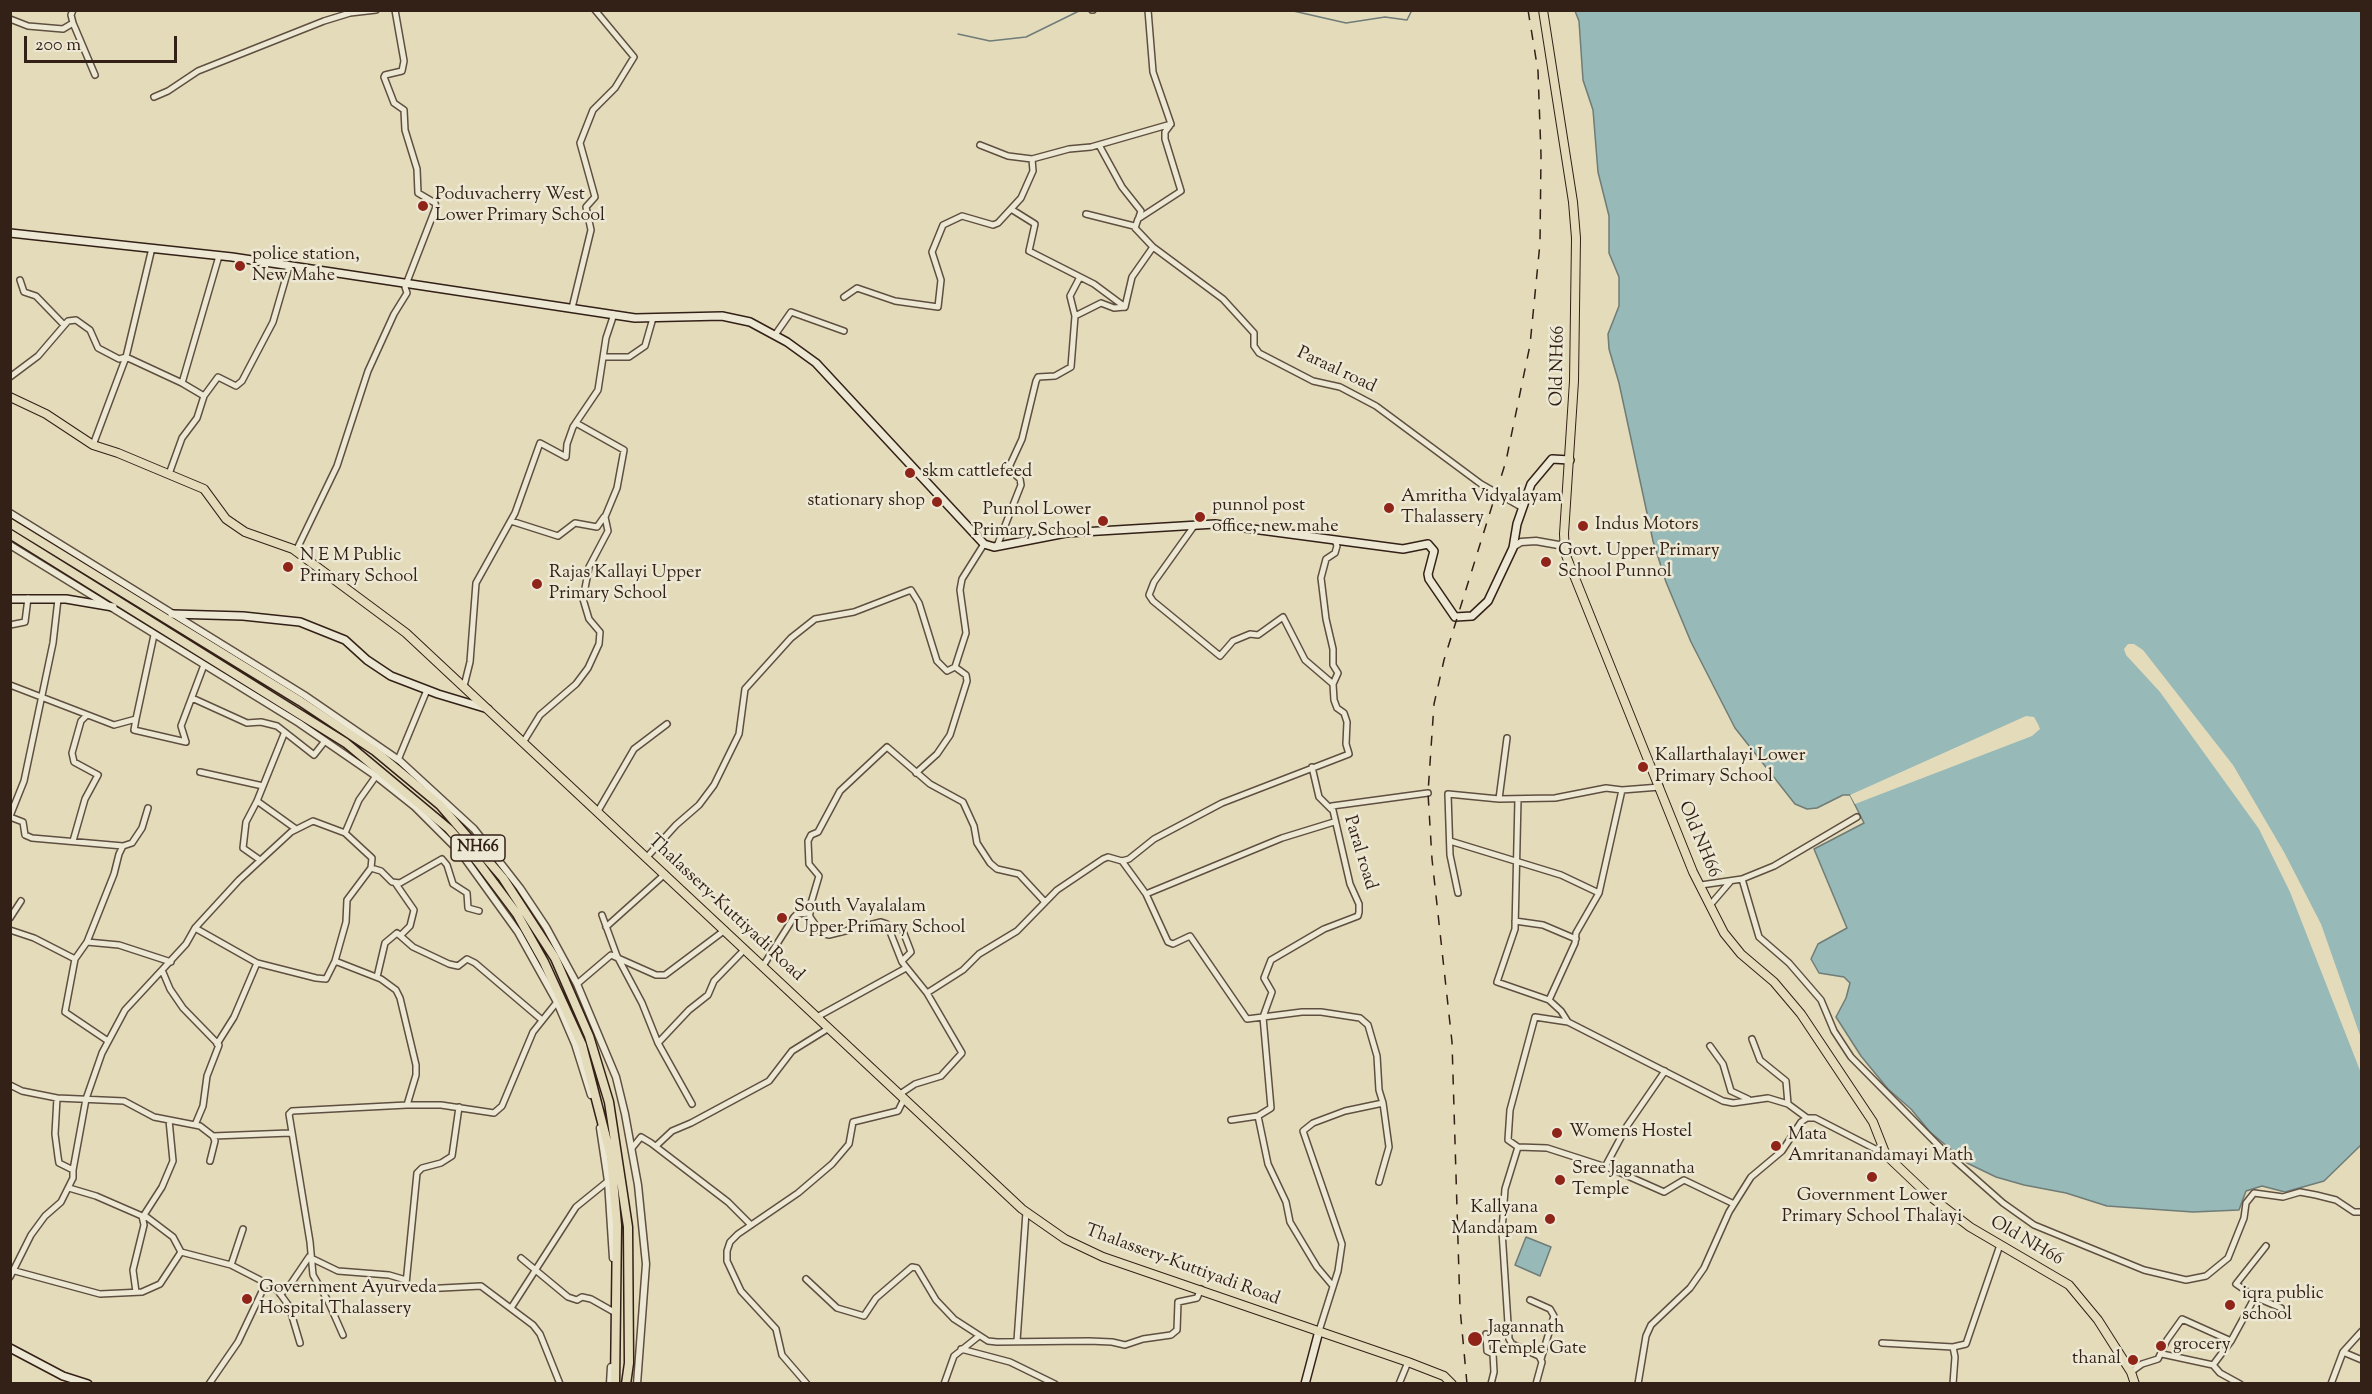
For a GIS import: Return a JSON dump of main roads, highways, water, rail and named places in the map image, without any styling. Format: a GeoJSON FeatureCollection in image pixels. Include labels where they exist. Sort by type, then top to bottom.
{"type":"FeatureCollection","features":[{"type":"Feature","properties":{"kind":"highway","name":"NH66"},"geometry":{"type":"LineString","coordinates":[[10,523],[300,701],[375,751],[440,805],[503,879],[555,958],[589,1036],[609,1102],[628,1227],[629,1351],[626,1383]]}},
{"type":"Feature","properties":{"kind":"highway","name":"NH66"},"geometry":{"type":"LineString","coordinates":[[10,534],[346,743],[449,829],[478,862],[517,914],[544,962],[582,1045],[611,1157],[617,1225],[615,1383]]}},
{"type":"Feature","properties":{"kind":"main road","name":"Old NH66"},"geometry":{"type":"LineString","coordinates":[[1543,10],[1573,202],[1576,237],[1574,381],[1565,553],[1693,872],[1724,933],[1741,954],[1774,982],[1801,1014],[1873,1122],[1886,1155],[1928,1194],[1970,1227],[2069,1285],[2098,1320],[2131,1372],[2135,1383]]}},
{"type":"Feature","properties":{"kind":"main road"},"geometry":{"type":"LineString","coordinates":[[10,233],[219,256],[614,314],[653,318],[722,316],[750,322],[775,335],[816,363],[984,544],[997,546],[1066,533],[1215,524],[1403,549],[1428,544],[1434,551],[1428,574],[1429,579],[1455,617],[1472,616],[1488,601],[1513,547],[1531,484],[1548,463],[1556,458],[1570,460]]}},
{"type":"Feature","properties":{"kind":"main road","name":"Thalassery-Kuttiyadi Road"},"geometry":{"type":"LineString","coordinates":[[10,397],[46,414],[93,445],[204,489],[225,519],[245,532],[296,551],[406,633],[1026,1212],[1065,1239],[1103,1257],[1201,1288],[1408,1362],[1444,1376],[1452,1383]]}},
{"type":"Feature","properties":{"kind":"main road"},"geometry":{"type":"LineString","coordinates":[[10,599],[58,599],[112,607]]}},
{"type":"Feature","properties":{"kind":"main road"},"geometry":{"type":"LineString","coordinates":[[172,614],[300,622],[345,640],[378,668],[427,690],[490,710]]}},
{"type":"Feature","properties":{"kind":"main road"},"geometry":{"type":"LineString","coordinates":[[1305,1383],[1319,1331]]}},
{"type":"Feature","properties":{"kind":"main road"},"geometry":{"type":"LineString","coordinates":[[10,1348],[68,1381],[88,1383]]}},
{"type":"Feature","properties":{"kind":"water"},"geometry":{"type":"Polygon","coordinates":[[[1575,11],[2361,11],[2362,1144],[2324,1181],[2285,1192],[2262,1186],[2246,1191],[2239,1210],[2193,1212],[2107,1206],[2066,1193],[1996,1177],[1967,1163],[1930,1132],[1911,1109],[1888,1089],[1861,1056],[1836,1017],[1846,998],[1850,983],[1844,977],[1819,973],[1811,959],[1818,944],[1847,928],[1814,849],[1864,823],[1850,795],[1843,795],[1817,808],[1807,809],[1795,804],[1735,728],[1691,642],[1666,582],[1653,541],[1619,383],[1609,349],[1608,334],[1619,306],[1619,277],[1609,253],[1609,216],[1598,172],[1593,110],[1583,80],[1579,21],[1575,11]]]}},
{"type":"Feature","properties":{"kind":"water"},"geometry":{"type":"Polygon","coordinates":[[[1526,1237],[1551,1247],[1540,1276],[1515,1265],[1526,1237]]]}},
{"type":"Feature","properties":{"kind":"waterway"},"geometry":{"type":"LineString","coordinates":[[958,34],[990,41],[1026,37],[1081,10]]}},
{"type":"Feature","properties":{"kind":"waterway"},"geometry":{"type":"LineString","coordinates":[[1289,10],[1346,23],[1385,17],[1407,20],[1412,10]]}},
{"type":"Feature","properties":{"kind":"tunnel"},"geometry":{"type":"LineString","coordinates":[[113,607],[172,614]]}},
{"type":"Feature","properties":{"kind":"railway"},"geometry":{"type":"LineString","coordinates":[[1467,1384],[1460,1308],[1452,1042],[1432,859],[1428,793],[1434,704],[1444,660],[1506,461],[1530,345],[1540,243],[1541,155],[1538,71],[1528,10]]}},
{"type":"Feature","properties":{"kind":"place","name":"Poduvacherry West Lower Primary School"},"geometry":{"type":"Point","coordinates":[423,206]}},
{"type":"Feature","properties":{"kind":"place","name":"police station, New Mahe"},"geometry":{"type":"Point","coordinates":[240,266]}},
{"type":"Feature","properties":{"kind":"place","name":"skm cattlefeed"},"geometry":{"type":"Point","coordinates":[910,473]}},
{"type":"Feature","properties":{"kind":"place","name":"stationary shop"},"geometry":{"type":"Point","coordinates":[937,502]}},
{"type":"Feature","properties":{"kind":"place","name":"Amritha Vidyalayam Thalassery"},"geometry":{"type":"Point","coordinates":[1389,508]}},
{"type":"Feature","properties":{"kind":"place","name":"punnol post office, new mahe"},"geometry":{"type":"Point","coordinates":[1200,517]}},
{"type":"Feature","properties":{"kind":"place","name":"Punnol Lower Primary School"},"geometry":{"type":"Point","coordinates":[1103,521]}},
{"type":"Feature","properties":{"kind":"place","name":"Indus Motors"},"geometry":{"type":"Point","coordinates":[1583,526]}},
{"type":"Feature","properties":{"kind":"place","name":"Govt. Upper Primary School Punnol"},"geometry":{"type":"Point","coordinates":[1546,562]}},
{"type":"Feature","properties":{"kind":"place","name":"N E M Public Primary School"},"geometry":{"type":"Point","coordinates":[288,567]}},
{"type":"Feature","properties":{"kind":"place","name":"Rajas Kallayi Upper Primary School"},"geometry":{"type":"Point","coordinates":[537,584]}},
{"type":"Feature","properties":{"kind":"place","name":"Kallarthalayi Lower Primary School"},"geometry":{"type":"Point","coordinates":[1643,767]}},
{"type":"Feature","properties":{"kind":"place","name":"South Vayalalam Upper Primary School"},"geometry":{"type":"Point","coordinates":[782,918]}},
{"type":"Feature","properties":{"kind":"place","name":"Womens Hostel"},"geometry":{"type":"Point","coordinates":[1557,1133]}},
{"type":"Feature","properties":{"kind":"place","name":"Mata Amritanandamayi Math"},"geometry":{"type":"Point","coordinates":[1776,1146]}},
{"type":"Feature","properties":{"kind":"place","name":"Government Lower Primary School Thalayi"},"geometry":{"type":"Point","coordinates":[1872,1177]}},
{"type":"Feature","properties":{"kind":"place","name":"Sree Jagannatha Temple"},"geometry":{"type":"Point","coordinates":[1560,1180]}},
{"type":"Feature","properties":{"kind":"place","name":"Kallyana Mandapam"},"geometry":{"type":"Point","coordinates":[1550,1219]}},
{"type":"Feature","properties":{"kind":"place","name":"Government Ayurveda Hospital Thalassery"},"geometry":{"type":"Point","coordinates":[247,1299]}},
{"type":"Feature","properties":{"kind":"place","name":"iqra public school"},"geometry":{"type":"Point","coordinates":[2230,1305]}},
{"type":"Feature","properties":{"kind":"place","name":"Jagannath Temple Gate"},"geometry":{"type":"Point","coordinates":[1475,1339]}},
{"type":"Feature","properties":{"kind":"place","name":"grocery"},"geometry":{"type":"Point","coordinates":[2161,1346]}},
{"type":"Feature","properties":{"kind":"place","name":"thanal"},"geometry":{"type":"Point","coordinates":[2133,1360]}}]}
